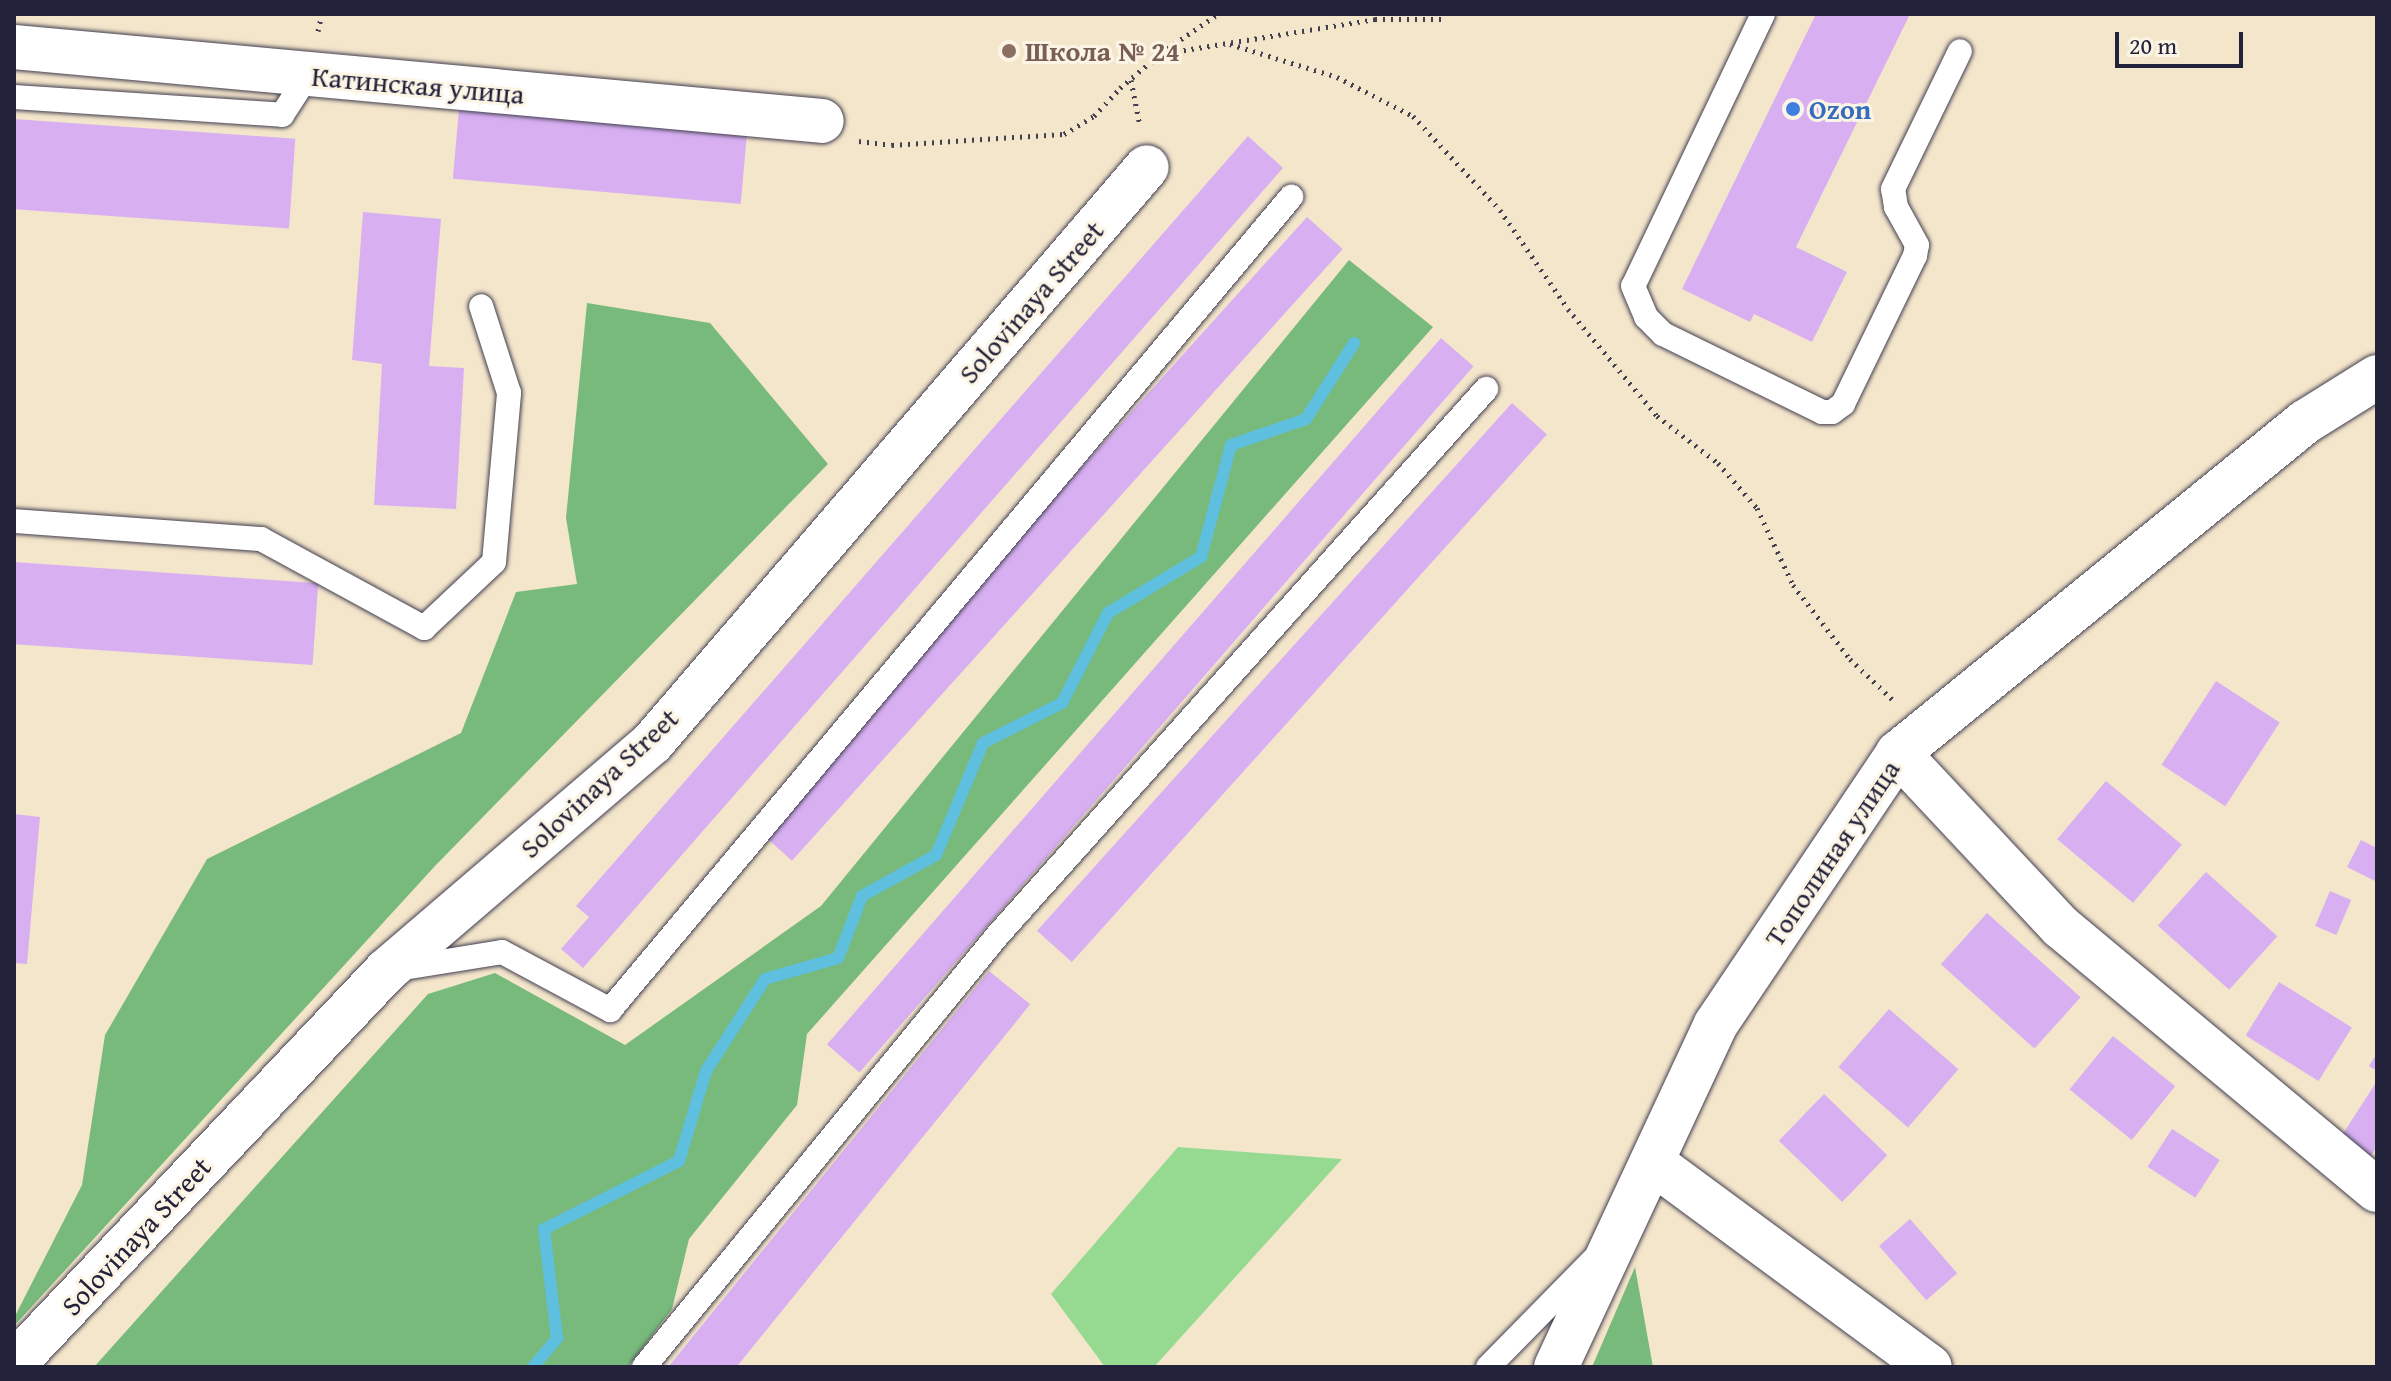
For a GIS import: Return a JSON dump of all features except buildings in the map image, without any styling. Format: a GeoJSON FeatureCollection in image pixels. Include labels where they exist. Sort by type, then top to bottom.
{"type":"FeatureCollection","features":[{"type":"Feature","properties":{"kind":"street","name":"Катинская улица"},"geometry":{"type":"LineString","coordinates":[[14,47],[822,121]]}},
{"type":"Feature","properties":{"kind":"street","name":"Solovinaya Street"},"geometry":{"type":"LineString","coordinates":[[14,1364],[386,971],[652,743],[1147,167]]}},
{"type":"Feature","properties":{"kind":"street","name":"Тополиная улица"},"geometry":{"type":"LineString","coordinates":[[1556,1367],[1716,1024],[1912,742],[2305,422],[2377,377]]}},
{"type":"Feature","properties":{"kind":"street"},"geometry":{"type":"LineString","coordinates":[[1912,742],[2061,927],[2377,1190]]}},
{"type":"Feature","properties":{"kind":"street"},"geometry":{"type":"LineString","coordinates":[[1652,1162],[1930,1367]]}},
{"type":"Feature","properties":{"kind":"lane"},"geometry":{"type":"LineString","coordinates":[[1763,14],[1633,286],[1646,317],[1663,334],[1822,412],[1832,412],[1843,404],[1915,256],[1917,245],[1896,207],[1893,189],[1960,51]]}},
{"type":"Feature","properties":{"kind":"lane"},"geometry":{"type":"LineString","coordinates":[[14,97],[282,115],[308,75]]}},
{"type":"Feature","properties":{"kind":"lane"},"geometry":{"type":"LineString","coordinates":[[386,971],[502,952],[610,1010],[1291,197]]}},
{"type":"Feature","properties":{"kind":"lane"},"geometry":{"type":"LineString","coordinates":[[14,521],[261,539],[424,628],[494,562],[509,393],[481,306]]}},
{"type":"Feature","properties":{"kind":"lane"},"geometry":{"type":"LineString","coordinates":[[644,1367],[997,936],[1486,389]]}},
{"type":"Feature","properties":{"kind":"lane"},"geometry":{"type":"LineString","coordinates":[[1488,1367],[1617,1236]]}},
{"type":"Feature","properties":{"kind":"path"},"geometry":{"type":"LineString","coordinates":[[892,145],[1064,134],[1094,116],[1120,88],[1160,54],[1218,14]]}},
{"type":"Feature","properties":{"kind":"path"},"geometry":{"type":"LineString","coordinates":[[1160,54],[1375,19],[1441,19]]}},
{"type":"Feature","properties":{"kind":"path"},"geometry":{"type":"LineString","coordinates":[[1230,44],[1337,77],[1413,116],[1500,210],[1568,309],[1657,416],[1718,463],[1757,508],[1793,585],[1912,742]]}},
{"type":"Feature","properties":{"kind":"green space"},"geometry":{"type":"Polygon","coordinates":[[[1349,260],[1433,327],[807,1034],[797,1105],[689,1239],[672,1309],[628,1367],[94,1367],[428,994],[495,973],[625,1045],[821,906],[1349,260]]]}},
{"type":"Feature","properties":{"kind":"green space"},"geometry":{"type":"Polygon","coordinates":[[[587,303],[710,323],[828,464],[435,866],[14,1326],[14,1318],[82,1185],[105,1035],[207,859],[461,733],[516,592],[577,584],[566,518],[587,303]]]}},
{"type":"Feature","properties":{"kind":"green space"},"geometry":{"type":"Polygon","coordinates":[[[1178,1147],[1342,1159],[1154,1367],[1105,1367],[1051,1294],[1178,1147]]]}},
{"type":"Feature","properties":{"kind":"green space"},"geometry":{"type":"Polygon","coordinates":[[[1635,1267],[1653,1367],[1592,1367],[1635,1267]]]}},
{"type":"Feature","properties":{"kind":"waterway"},"geometry":{"type":"LineString","coordinates":[[533,1367],[557,1338],[544,1229],[679,1161],[706,1071],[765,979],[838,958],[862,896],[936,855],[983,743],[1062,703],[1108,613],[1201,557],[1231,445],[1306,419],[1354,343]]}},
{"type":"Feature","properties":{"kind":"place","name":"Школа № 24"},"geometry":{"type":"Point","coordinates":[1009,51]}},
{"type":"Feature","properties":{"kind":"place","name":"Ozon"},"geometry":{"type":"Point","coordinates":[1793,109]}}]}
